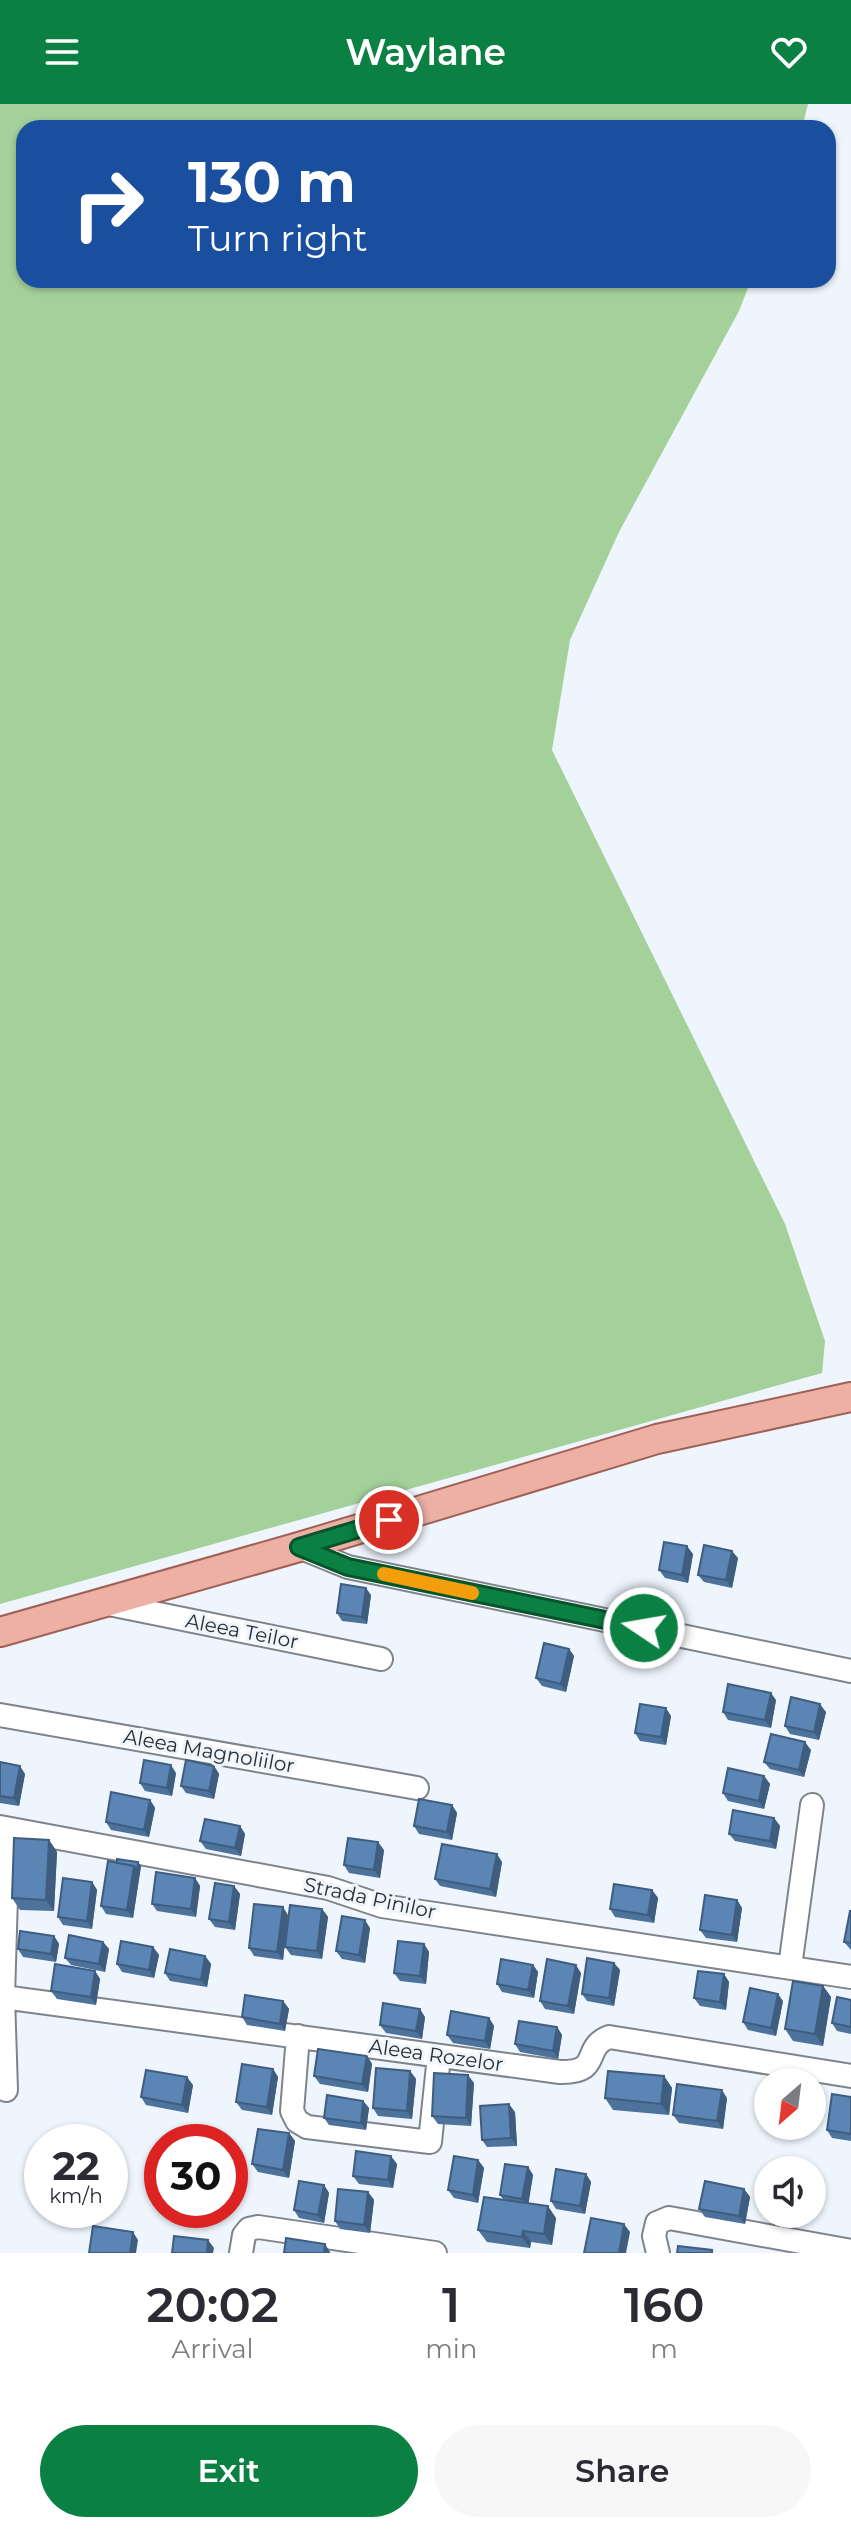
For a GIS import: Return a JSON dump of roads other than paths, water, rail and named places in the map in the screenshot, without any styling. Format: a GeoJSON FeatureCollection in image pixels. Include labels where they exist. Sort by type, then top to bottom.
{"type":"FeatureCollection","features":[{"type":"Feature","properties":{"kind":"main road"},"geometry":{"type":"LineString","coordinates":[[0,1632],[299,1547],[657,1439],[851,1397]]}},
{"type":"Feature","properties":{"kind":"street"},"geometry":{"type":"LineString","coordinates":[[299,1547],[348,1567],[851,1671]]}},
{"type":"Feature","properties":{"kind":"street","name":"Aleea Teilor"},"geometry":{"type":"LineString","coordinates":[[103,1603],[381,1659]]}},
{"type":"Feature","properties":{"kind":"street","name":"Aleea Magnoliilor"},"geometry":{"type":"LineString","coordinates":[[0,1715],[417,1788]]}},
{"type":"Feature","properties":{"kind":"street"},"geometry":{"type":"LineString","coordinates":[[790,1967],[812,1805]]}},
{"type":"Feature","properties":{"kind":"street"},"geometry":{"type":"LineString","coordinates":[[4,1828],[6,2090]]}},
{"type":"Feature","properties":{"kind":"street","name":"Strada Pinilor"},"geometry":{"type":"LineString","coordinates":[[4,1828],[328,1888],[382,1906],[851,1977]]}},
{"type":"Feature","properties":{"kind":"street","name":"Aleea Rozelor"},"geometry":{"type":"LineString","coordinates":[[3,1997],[578,2072],[590,2062],[601,2041],[609,2037],[851,2076]]}},
{"type":"Feature","properties":{"kind":"street"},"geometry":{"type":"LineString","coordinates":[[298,2036],[292,2111],[297,2121],[307,2127],[430,2142],[439,2056]]}},
{"type":"Feature","properties":{"kind":"street"},"geometry":{"type":"LineString","coordinates":[[658,2253],[654,2236],[657,2223],[669,2218],[851,2251]]}},
{"type":"Feature","properties":{"kind":"street"},"geometry":{"type":"LineString","coordinates":[[241,2253],[244,2235],[249,2229],[258,2227],[435,2253]]}}]}
